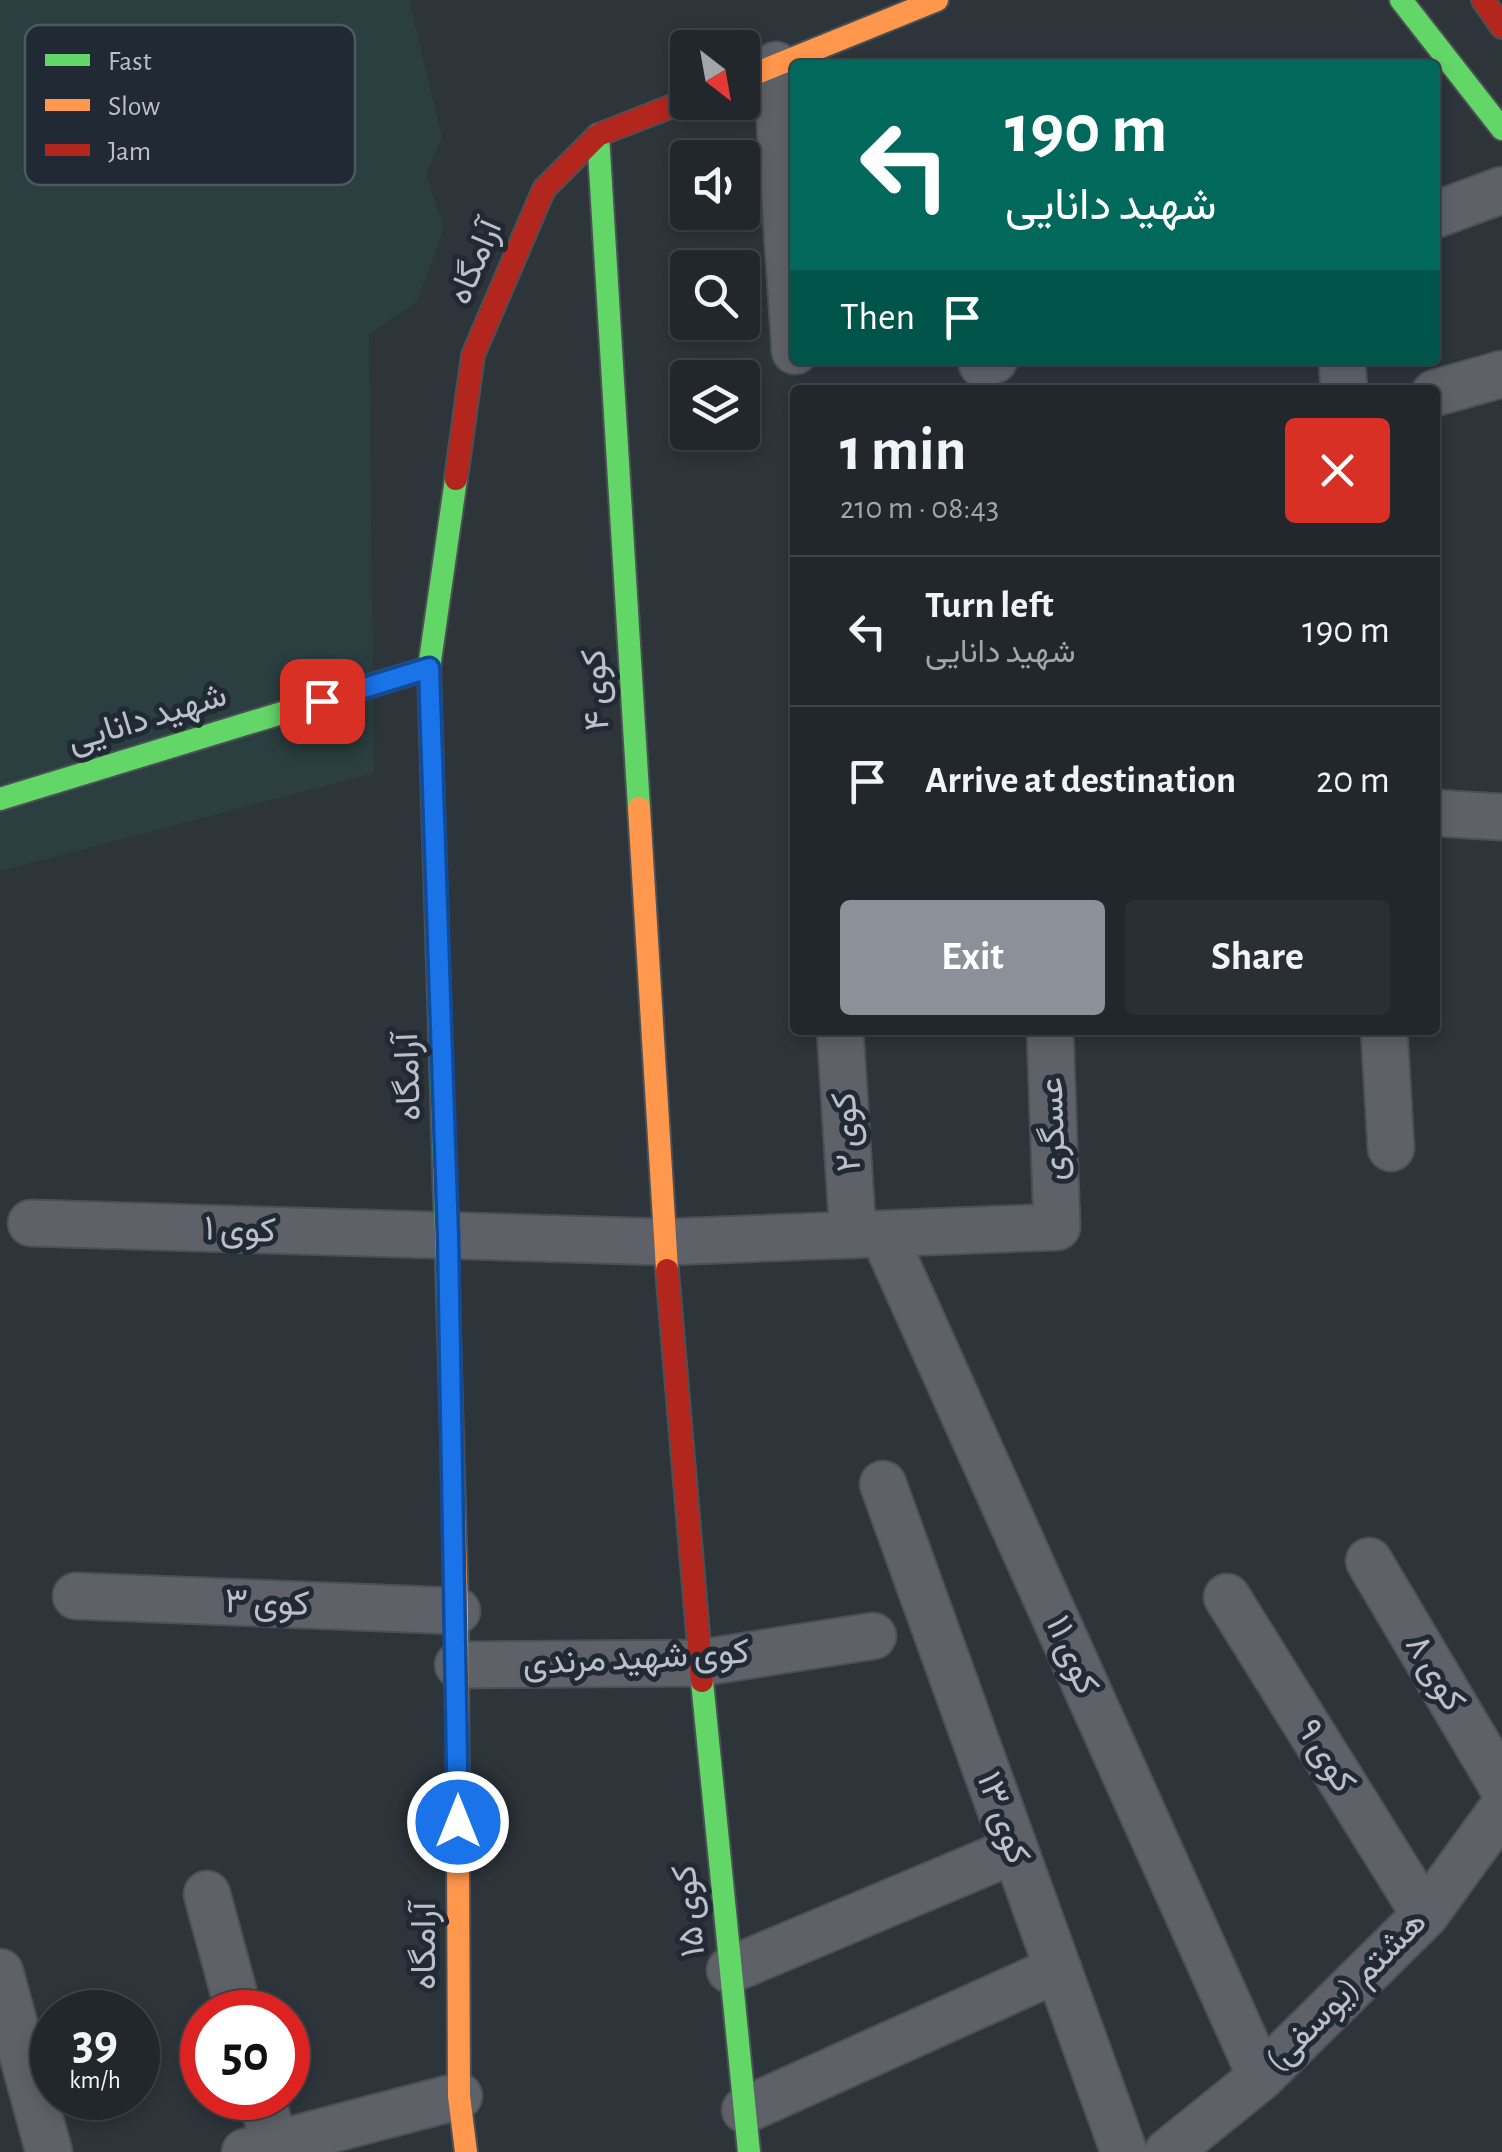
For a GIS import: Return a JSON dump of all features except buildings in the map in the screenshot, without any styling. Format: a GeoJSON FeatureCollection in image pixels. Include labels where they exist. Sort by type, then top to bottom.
{"type":"FeatureCollection","features":[{"type":"Feature","properties":{"kind":"main road"},"geometry":{"type":"LineString","coordinates":[[760,72],[937,0]]}},
{"type":"Feature","properties":{"kind":"main road"},"geometry":{"type":"LineString","coordinates":[[1401,0],[1502,129]]}},
{"type":"Feature","properties":{"kind":"main road"},"geometry":{"type":"LineString","coordinates":[[1483,0],[1502,27]]}},
{"type":"Feature","properties":{"kind":"main road","name":"آرامگاه"},"geometry":{"type":"LineString","coordinates":[[466,2152],[459,2096],[457,1611],[429,668],[473,355],[544,189],[598,135],[670,107]]}},
{"type":"Feature","properties":{"kind":"main road","name":"کوی ۴"},"geometry":{"type":"LineString","coordinates":[[598,135],[665,1242],[700,1663]]}},
{"type":"Feature","properties":{"kind":"main road","name":"شهید دانایی"},"geometry":{"type":"LineString","coordinates":[[0,799],[429,668]]}},
{"type":"Feature","properties":{"kind":"main road","name":"کوی ۱۵"},"geometry":{"type":"LineString","coordinates":[[700,1663],[747,2131]]}},
{"type":"Feature","properties":{"kind":"street"},"geometry":{"type":"LineString","coordinates":[[760,80],[790,312]]}},
{"type":"Feature","properties":{"kind":"street"},"geometry":{"type":"LineString","coordinates":[[1440,212],[1502,190]]}},
{"type":"Feature","properties":{"kind":"street"},"geometry":{"type":"LineString","coordinates":[[1440,392],[1502,374]]}},
{"type":"Feature","properties":{"kind":"street"},"geometry":{"type":"LineString","coordinates":[[1440,812],[1502,817]]}},
{"type":"Feature","properties":{"kind":"street","name":"کوی ۲"},"geometry":{"type":"LineString","coordinates":[[841,1035],[868,1234]]}},
{"type":"Feature","properties":{"kind":"street","name":"عسگری"},"geometry":{"type":"LineString","coordinates":[[1050,1035],[1057,1227]]}},
{"type":"Feature","properties":{"kind":"street"},"geometry":{"type":"LineString","coordinates":[[1384,1035],[1391,1148]]}},
{"type":"Feature","properties":{"kind":"street","name":"کوی ۱"},"geometry":{"type":"LineString","coordinates":[[31,1223],[665,1242],[1057,1227]]}},
{"type":"Feature","properties":{"kind":"street","name":"کوی ۱۱"},"geometry":{"type":"LineString","coordinates":[[868,1234],[1261,2076]]}},
{"type":"Feature","properties":{"kind":"street","name":"کوی ۱۳"},"geometry":{"type":"LineString","coordinates":[[882,1484],[1124,2152]]}},
{"type":"Feature","properties":{"kind":"street","name":"کوی ۸"},"geometry":{"type":"LineString","coordinates":[[1368,1561],[1502,1786]]}},
{"type":"Feature","properties":{"kind":"street","name":"کوی ۳"},"geometry":{"type":"LineString","coordinates":[[76,1596],[457,1611]]}},
{"type":"Feature","properties":{"kind":"street","name":"کوی ۹"},"geometry":{"type":"LineString","coordinates":[[1227,1597],[1425,1915]]}},
{"type":"Feature","properties":{"kind":"street","name":"کوی شهید مرندی"},"geometry":{"type":"LineString","coordinates":[[458,1664],[700,1663],[873,1636]]}},
{"type":"Feature","properties":{"kind":"street","name":"هشتم (یوسفی)"},"geometry":{"type":"LineString","coordinates":[[1168,2152],[1261,2076],[1425,1915],[1502,1808]]}},
{"type":"Feature","properties":{"kind":"street"},"geometry":{"type":"LineString","coordinates":[[730,1970],[1015,1850]]}},
{"type":"Feature","properties":{"kind":"street"},"geometry":{"type":"LineString","coordinates":[[206,1894],[233,1990]]}},
{"type":"Feature","properties":{"kind":"street"},"geometry":{"type":"LineString","coordinates":[[747,2131],[1058,1969]]}},
{"type":"Feature","properties":{"kind":"street"},"geometry":{"type":"LineString","coordinates":[[0,1972],[49,2152]]}},
{"type":"Feature","properties":{"kind":"street"},"geometry":{"type":"LineString","coordinates":[[261,2120],[260,2148],[459,2096]]}},
{"type":"Feature","properties":{"kind":"green space"},"geometry":{"type":"Polygon","coordinates":[[[0,0],[409,0],[442,137],[426,175],[444,227],[417,302],[369,334],[374,773],[0,871],[0,0]]]}},
{"type":"Feature","properties":{"kind":"traffic: fast"},"geometry":{"type":"LineString","coordinates":[[1401,0],[1502,129]]}},
{"type":"Feature","properties":{"kind":"traffic: fast"},"geometry":{"type":"LineString","coordinates":[[598,135],[639,808]]}},
{"type":"Feature","properties":{"kind":"traffic: fast"},"geometry":{"type":"LineString","coordinates":[[448,1298],[429,668],[456,479]]}},
{"type":"Feature","properties":{"kind":"traffic: fast"},"geometry":{"type":"LineString","coordinates":[[0,799],[429,668]]}},
{"type":"Feature","properties":{"kind":"traffic: fast"},"geometry":{"type":"LineString","coordinates":[[702,1681],[749,2152]]}},
{"type":"Feature","properties":{"kind":"traffic: slow"},"geometry":{"type":"LineString","coordinates":[[760,72],[937,0]]}},
{"type":"Feature","properties":{"kind":"traffic: slow"},"geometry":{"type":"LineString","coordinates":[[639,808],[667,1270]]}},
{"type":"Feature","properties":{"kind":"traffic: slow"},"geometry":{"type":"LineString","coordinates":[[448,1298],[457,1611],[459,2096],[466,2152]]}},
{"type":"Feature","properties":{"kind":"traffic: jam"},"geometry":{"type":"LineString","coordinates":[[1483,0],[1502,27]]}},
{"type":"Feature","properties":{"kind":"traffic: jam"},"geometry":{"type":"LineString","coordinates":[[456,479],[473,355],[544,189],[598,135],[670,107]]}},
{"type":"Feature","properties":{"kind":"traffic: jam"},"geometry":{"type":"LineString","coordinates":[[667,1270],[702,1681]]}},
{"type":"Feature","properties":{"kind":"route"},"geometry":{"type":"LineString","coordinates":[[322,701],[429,668],[448,1236],[458,1822]]}}]}
